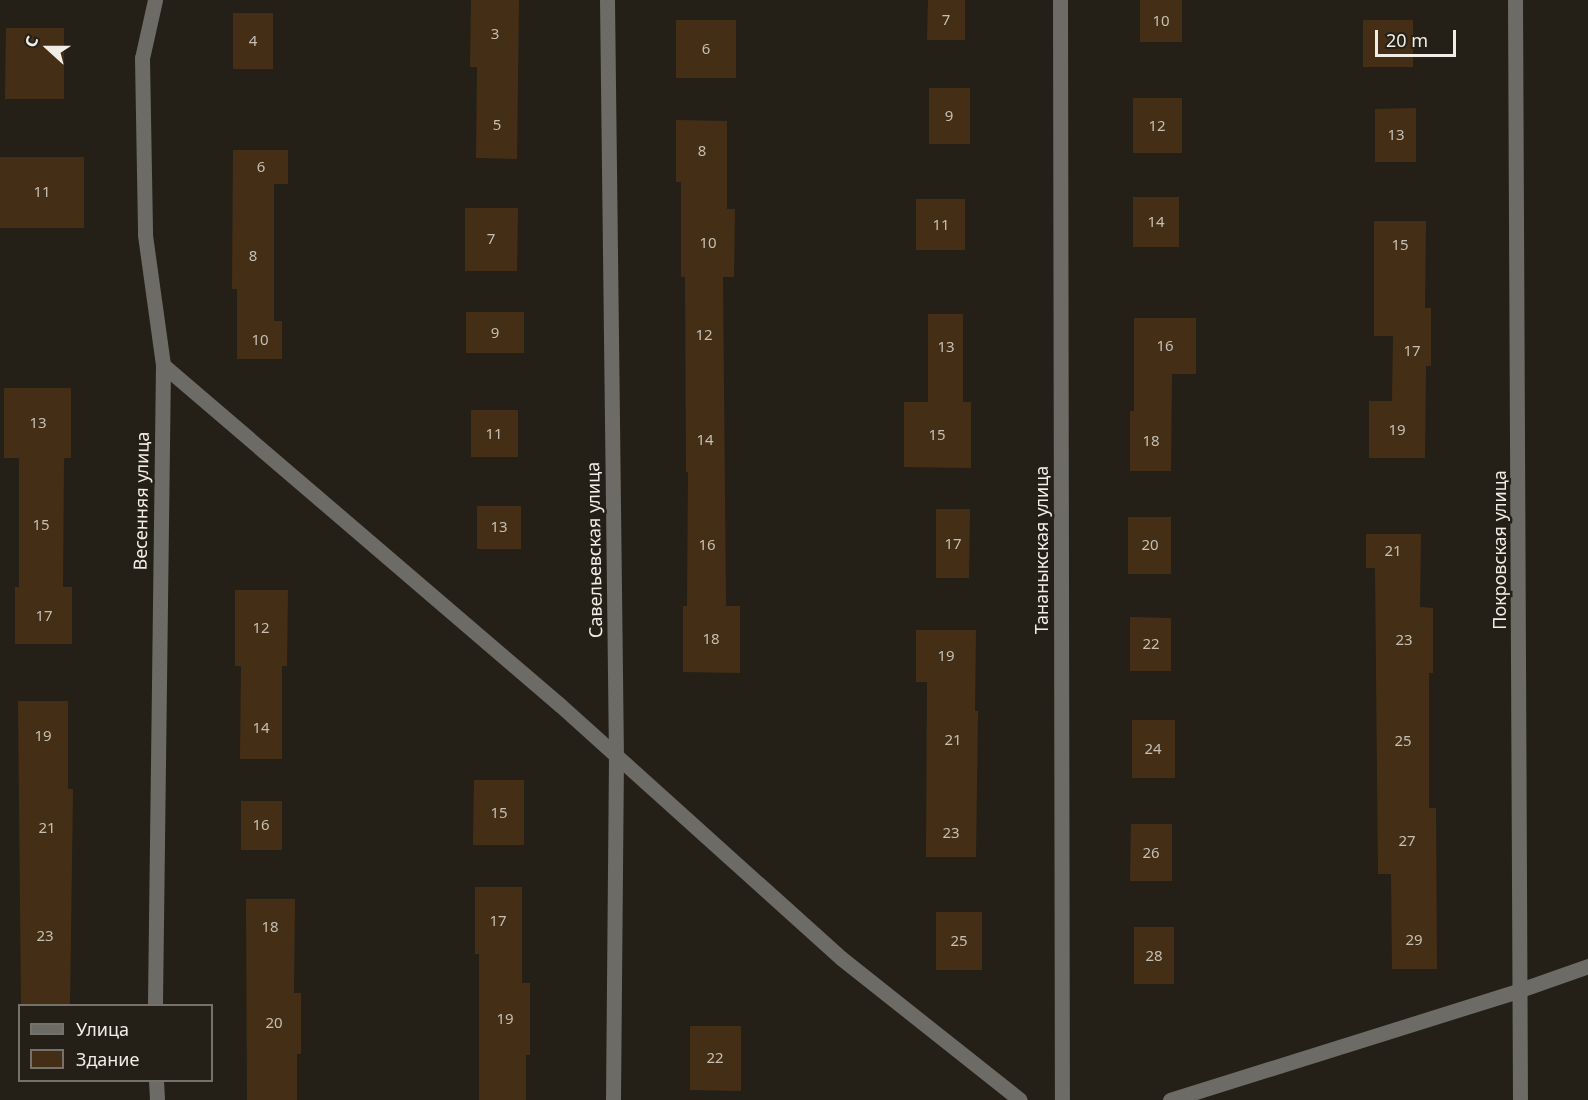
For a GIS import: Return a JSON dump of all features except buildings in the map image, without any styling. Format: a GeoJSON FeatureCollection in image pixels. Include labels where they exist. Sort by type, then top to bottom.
{"type":"FeatureCollection","features":[{"type":"Feature","properties":{"kind":"street","name":"Весенняя улица"},"geometry":{"type":"LineString","coordinates":[[155,0],[142,58],[145,235],[163,365],[155,1004]]}},
{"type":"Feature","properties":{"kind":"street","name":"Савельевская улица"},"geometry":{"type":"LineString","coordinates":[[607,0],[616,756],[613,1100]]}},
{"type":"Feature","properties":{"kind":"street","name":"Тананыкская улица"},"geometry":{"type":"LineString","coordinates":[[1060,0],[1062,1100]]}},
{"type":"Feature","properties":{"kind":"street","name":"Покровская улица"},"geometry":{"type":"LineString","coordinates":[[1515,0],[1520,1100]]}},
{"type":"Feature","properties":{"kind":"street"},"geometry":{"type":"LineString","coordinates":[[163,365],[561,705],[841,958],[1020,1100]]}},
{"type":"Feature","properties":{"kind":"street"},"geometry":{"type":"LineString","coordinates":[[1170,1100],[1520,990],[1588,966]]}},
{"type":"Feature","properties":{"kind":"street"},"geometry":{"type":"LineString","coordinates":[[156,1082],[157,1100]]}}]}
